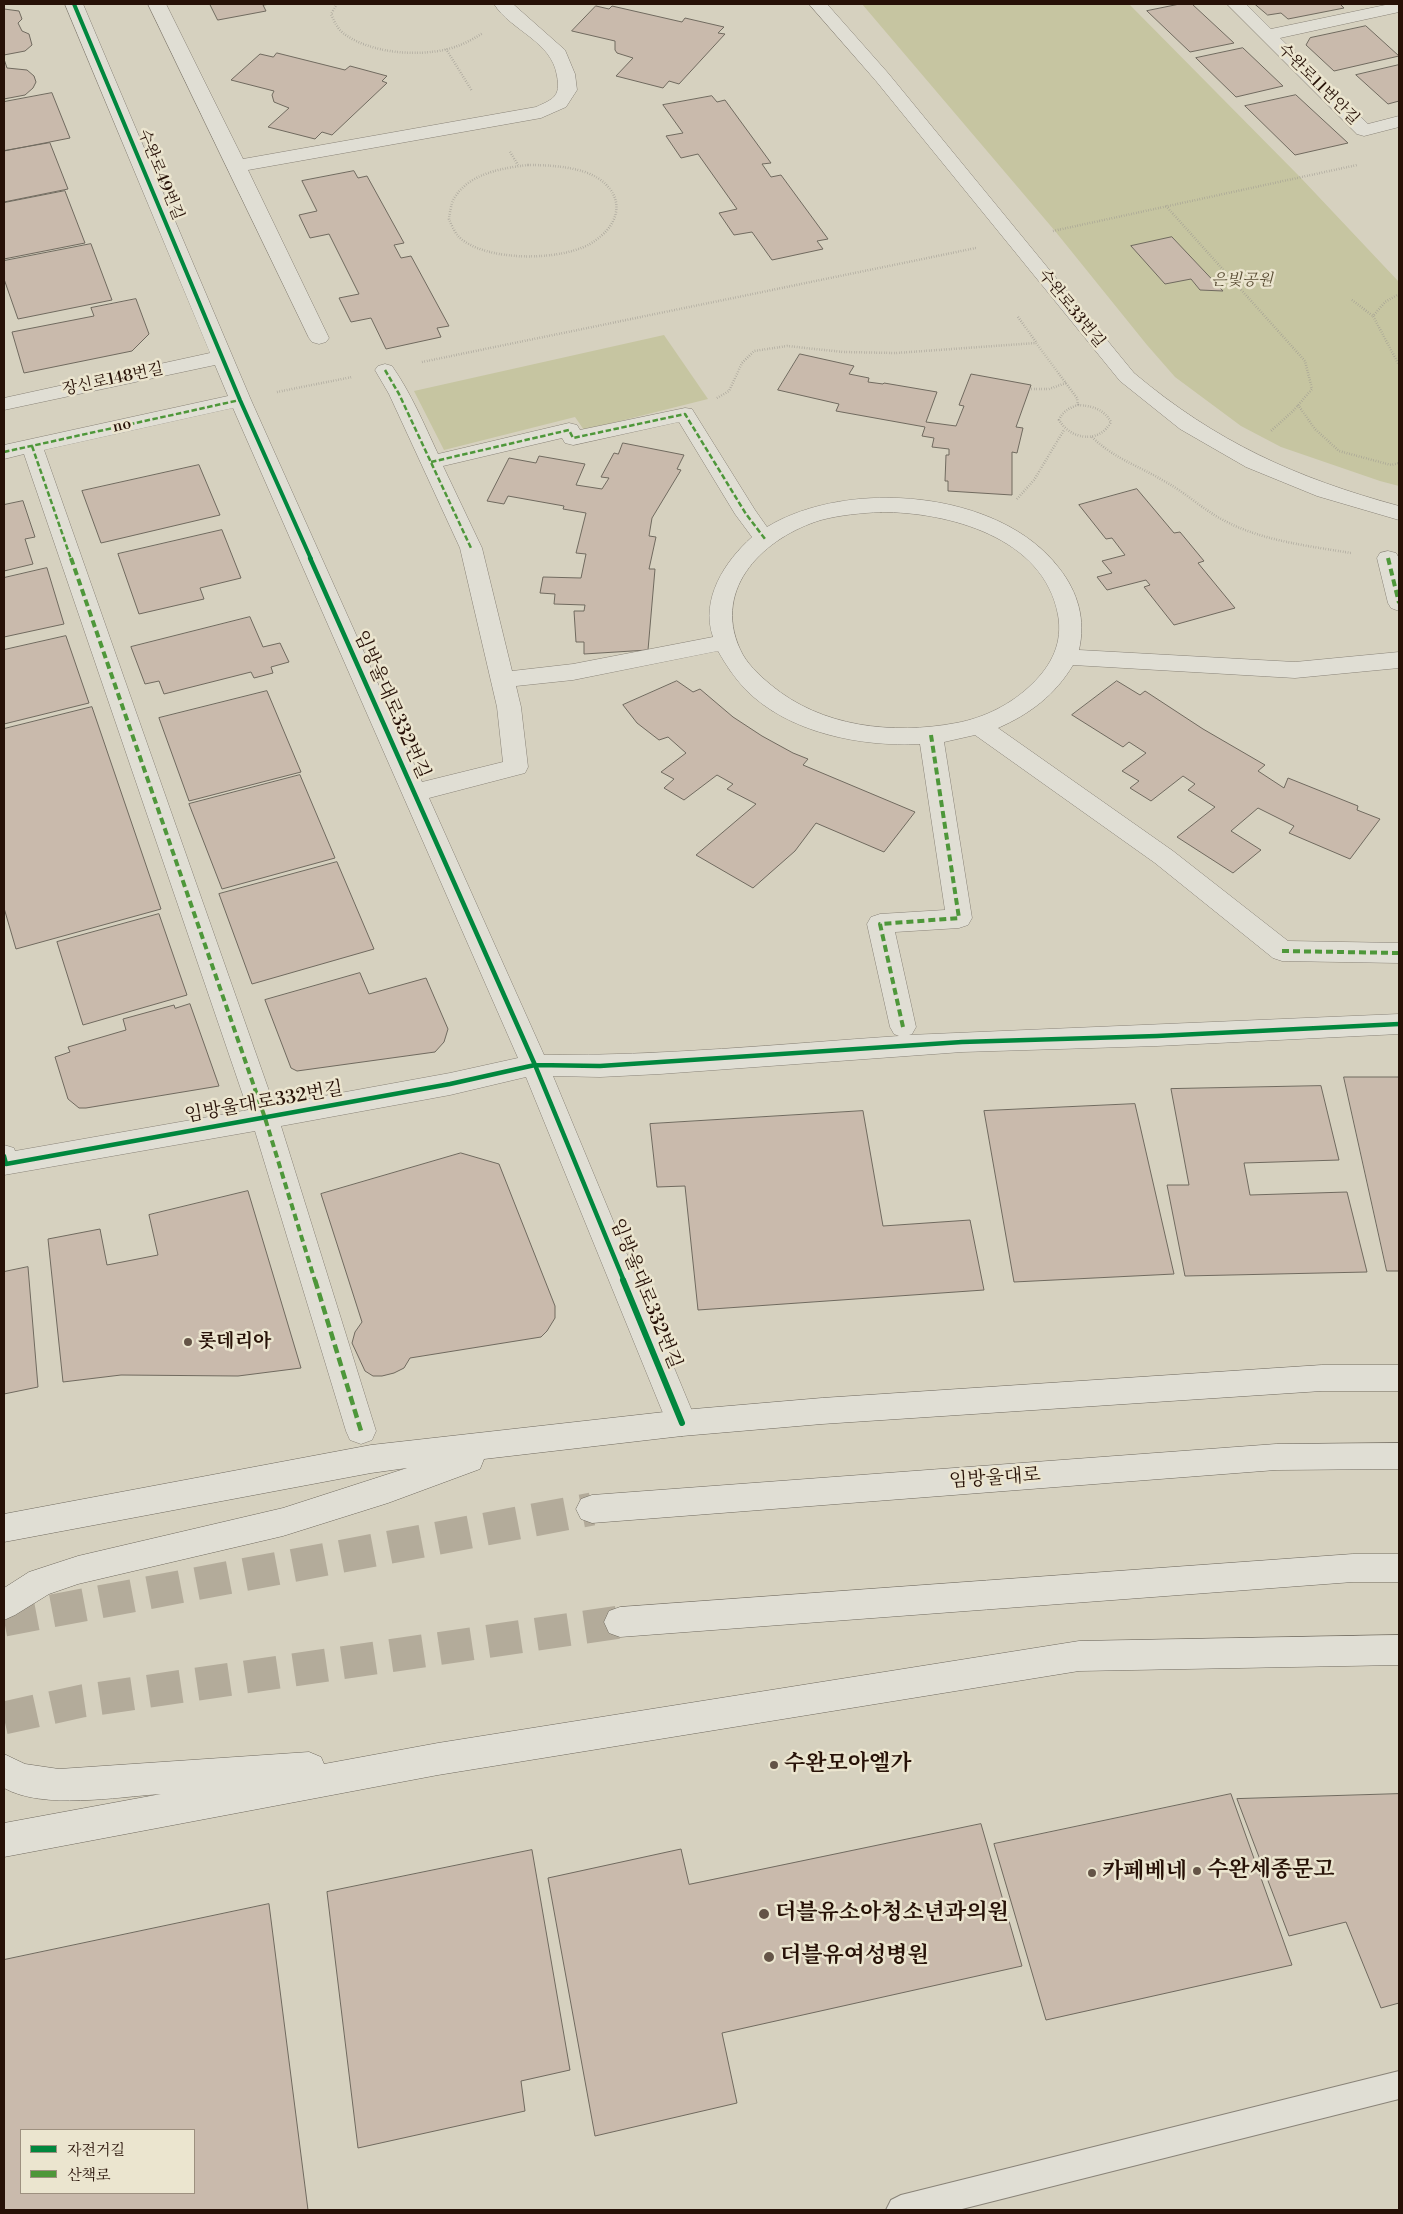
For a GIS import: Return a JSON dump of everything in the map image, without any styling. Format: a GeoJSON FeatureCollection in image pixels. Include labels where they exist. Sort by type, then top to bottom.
{"type":"FeatureCollection","features":[{"type":"Feature","properties":{"kind":"street","name":"수완로49번길"},"geometry":{"type":"LineString","coordinates":[[74,4],[222,357]]}},
{"type":"Feature","properties":{"kind":"street"},"geometry":{"type":"LineString","coordinates":[[157,4],[319,338]]}},
{"type":"Feature","properties":{"kind":"street","name":"수완로33번길"},"geometry":{"type":"LineString","coordinates":[[818,4],[882,77],[1127,377],[1156,403],[1179,420],[1239,455],[1276,473],[1365,504],[1399,513]]}},
{"type":"Feature","properties":{"kind":"street","name":"수완로11번안길"},"geometry":{"type":"LineString","coordinates":[[1236,4],[1364,130],[1399,122]]}},
{"type":"Feature","properties":{"kind":"street"},"geometry":{"type":"LineString","coordinates":[[237,166],[542,112],[560,103],[568,90],[566,74],[559,54],[506,6]]}},
{"type":"Feature","properties":{"kind":"street","name":"수완로11번안길"},"geometry":{"type":"LineString","coordinates":[[1268,35],[1399,7]]}},
{"type":"Feature","properties":{"kind":"street","name":"임방울대로332번길"},"geometry":{"type":"LineString","coordinates":[[222,357],[535,1065],[682,1423]]}},
{"type":"Feature","properties":{"kind":"street","name":"장신로148번길"},"geometry":{"type":"LineString","coordinates":[[4,404],[222,357]]}},
{"type":"Feature","properties":{"kind":"street"},"geometry":{"type":"LineString","coordinates":[[385,370],[399,394],[471,548],[509,707],[516,767],[414,793]]}},
{"type":"Feature","properties":{"kind":"street","name":"no"},"geometry":{"type":"LineString","coordinates":[[4,452],[240,400]]}},
{"type":"Feature","properties":{"kind":"street"},"geometry":{"type":"LineString","coordinates":[[431,462],[569,430],[573,438],[685,414],[746,514],[765,539]]}},
{"type":"Feature","properties":{"kind":"street"},"geometry":{"type":"LineString","coordinates":[[32,446],[265,1118],[361,1432]]}},
{"type":"Feature","properties":{"kind":"street"},"geometry":{"type":"LineString","coordinates":[[880,505],[914,506],[946,511],[994,528],[1029,550],[1048,569],[1062,590],[1070,612],[1071,634],[1066,657],[1053,678],[1034,698],[1009,714],[979,726],[911,737],[876,736],[840,729],[807,718],[778,703],[754,685],[736,664],[725,642],[720,619],[722,597],[730,575],[745,556],[765,539],[789,524],[818,514],[848,507],[880,505]]}},
{"type":"Feature","properties":{"kind":"street"},"geometry":{"type":"LineString","coordinates":[[1388,558],[1399,603]]}},
{"type":"Feature","properties":{"kind":"street"},"geometry":{"type":"LineString","coordinates":[[502,680],[573,672],[725,642]]}},
{"type":"Feature","properties":{"kind":"street"},"geometry":{"type":"LineString","coordinates":[[1066,657],[1295,670],[1399,660]]}},
{"type":"Feature","properties":{"kind":"street"},"geometry":{"type":"LineString","coordinates":[[979,726],[1164,857],[1282,951],[1399,953]]}},
{"type":"Feature","properties":{"kind":"street"},"geometry":{"type":"LineString","coordinates":[[903,1027],[880,924],[958,918],[932,735]]}},
{"type":"Feature","properties":{"kind":"street"},"geometry":{"type":"LineString","coordinates":[[535,1065],[600,1066],[962,1042],[1157,1036],[1399,1024]]}},
{"type":"Feature","properties":{"kind":"street","name":"임방울대로332번길"},"geometry":{"type":"LineString","coordinates":[[4,1162],[265,1118],[450,1084],[535,1065]]}},
{"type":"Feature","properties":{"kind":"street"},"geometry":{"type":"LineString","coordinates":[[4,1528],[371,1459],[506,1445],[682,1423],[822,1411],[1322,1378],[1399,1378]]}},
{"type":"Feature","properties":{"kind":"street"},"geometry":{"type":"LineString","coordinates":[[4,1605],[40,1582],[78,1570],[283,1522],[388,1489],[506,1445]]}},
{"type":"Feature","properties":{"kind":"street","name":"임방울대로"},"geometry":{"type":"LineString","coordinates":[[592,1510],[1276,1457],[1399,1456]]}},
{"type":"Feature","properties":{"kind":"street"},"geometry":{"type":"LineString","coordinates":[[620,1622],[1353,1568],[1399,1568]]}},
{"type":"Feature","properties":{"kind":"street"},"geometry":{"type":"LineString","coordinates":[[4,1840],[438,1759],[573,1739],[1079,1656],[1399,1650]]}},
{"type":"Feature","properties":{"kind":"street"},"geometry":{"type":"LineString","coordinates":[[4,1770],[20,1779],[59,1785],[438,1759]]}},
{"type":"Feature","properties":{"kind":"lane"},"geometry":{"type":"LineString","coordinates":[[901,2210],[1399,2085]]}},
{"type":"Feature","properties":{"kind":"path"},"geometry":{"type":"LineString","coordinates":[[337,4],[331,14],[335,23],[344,34],[360,42],[385,48],[418,52],[446,49],[471,41],[487,31],[506,6]]}},
{"type":"Feature","properties":{"kind":"path"},"geometry":{"type":"LineString","coordinates":[[240,400],[1015,240],[1364,163]]}},
{"type":"Feature","properties":{"kind":"path"},"geometry":{"type":"LineString","coordinates":[[550,165],[571,168],[589,174],[603,183],[613,193],[618,205],[617,218],[610,229],[599,240],[582,249],[562,255],[517,258],[477,248],[462,238],[453,227],[449,215],[451,203],[458,192],[471,181],[487,173],[507,167],[550,165]]}},
{"type":"Feature","properties":{"kind":"path"},"geometry":{"type":"LineString","coordinates":[[1166,206],[1306,361],[1312,389],[1263,438],[1239,455]]}},
{"type":"Feature","properties":{"kind":"path"},"geometry":{"type":"LineString","coordinates":[[1373,316],[1385,302],[1399,294]]}},
{"type":"Feature","properties":{"kind":"path"},"geometry":{"type":"LineString","coordinates":[[1352,300],[1373,316],[1399,365]]}},
{"type":"Feature","properties":{"kind":"path"},"geometry":{"type":"LineString","coordinates":[[1018,317],[1077,398],[1078,405]]}},
{"type":"Feature","properties":{"kind":"path"},"geometry":{"type":"LineString","coordinates":[[685,414],[704,407],[729,391],[742,363],[754,351],[787,346],[843,352],[896,353],[1036,343]]}},
{"type":"Feature","properties":{"kind":"path"},"geometry":{"type":"LineString","coordinates":[[1029,389],[1049,388],[1066,383]]}},
{"type":"Feature","properties":{"kind":"path"},"geometry":{"type":"LineString","coordinates":[[1078,405],[1100,409],[1108,415],[1111,422],[1109,429],[1102,434],[1092,437],[1080,436],[1064,430],[1059,420],[1061,413],[1068,408],[1078,405]]}},
{"type":"Feature","properties":{"kind":"path"},"geometry":{"type":"LineString","coordinates":[[1298,405],[1315,428],[1339,451],[1391,465],[1399,463]]}},
{"type":"Feature","properties":{"kind":"path"},"geometry":{"type":"LineString","coordinates":[[994,528],[1034,480],[1064,430]]}},
{"type":"Feature","properties":{"kind":"path"},"geometry":{"type":"LineString","coordinates":[[1092,437],[1102,448],[1122,462],[1160,478],[1184,492],[1208,512],[1233,526],[1290,541],[1388,558]]}},
{"type":"Feature","properties":{"kind":"green space","name":"은빛공원"},"geometry":{"type":"Polygon","coordinates":[[[862,4],[1129,4],[1300,177],[1399,282],[1399,486],[1281,447],[1241,426],[1175,377],[1055,231],[862,4]]]}},
{"type":"Feature","properties":{"kind":"green space"},"geometry":{"type":"Polygon","coordinates":[[[664,335],[708,399],[584,430],[575,417],[444,450],[414,391],[664,335]]]}},
{"type":"Feature","properties":{"kind":"building"},"geometry":{"type":"Polygon","coordinates":[[[210,4],[271,4],[263,5],[266,11],[218,20],[210,4]]]}},
{"type":"Feature","properties":{"kind":"building"},"geometry":{"type":"Polygon","coordinates":[[[1180,4],[1192,4],[1234,43],[1190,52],[1147,11],[1180,4]]]}},
{"type":"Feature","properties":{"kind":"building"},"geometry":{"type":"Polygon","coordinates":[[[1255,4],[1340,4],[1344,8],[1288,19],[1281,13],[1268,15],[1255,4]]]}},
{"type":"Feature","properties":{"kind":"building"},"geometry":{"type":"Polygon","coordinates":[[[596,6],[609,9],[612,6],[682,22],[685,18],[724,27],[718,33],[725,34],[679,84],[669,81],[663,88],[616,76],[633,58],[617,53],[615,41],[572,31],[596,6]]]}},
{"type":"Feature","properties":{"kind":"building"},"geometry":{"type":"Polygon","coordinates":[[[4,9],[19,11],[22,19],[18,23],[22,31],[29,34],[32,45],[25,51],[4,55],[4,9]]]}},
{"type":"Feature","properties":{"kind":"building"},"geometry":{"type":"Polygon","coordinates":[[[1366,26],[1399,56],[1334,71],[1306,45],[1310,38],[1366,26]]]}},
{"type":"Feature","properties":{"kind":"building"},"geometry":{"type":"Polygon","coordinates":[[[1243,48],[1283,86],[1236,97],[1196,58],[1243,48]]]}},
{"type":"Feature","properties":{"kind":"building"},"geometry":{"type":"Polygon","coordinates":[[[277,53],[345,70],[350,66],[387,76],[382,81],[387,83],[332,135],[322,132],[315,139],[268,127],[289,108],[274,102],[272,95],[274,91],[231,80],[260,54],[273,57],[277,53]]]}},
{"type":"Feature","properties":{"kind":"building"},"geometry":{"type":"Polygon","coordinates":[[[4,59],[7,68],[27,70],[34,76],[36,82],[33,88],[25,95],[4,99],[4,59]]]}},
{"type":"Feature","properties":{"kind":"building"},"geometry":{"type":"Polygon","coordinates":[[[1399,65],[1399,101],[1388,104],[1356,75],[1399,65]]]}},
{"type":"Feature","properties":{"kind":"building"},"geometry":{"type":"Polygon","coordinates":[[[52,93],[70,138],[4,151],[4,102],[52,93]]]}},
{"type":"Feature","properties":{"kind":"building"},"geometry":{"type":"Polygon","coordinates":[[[1296,95],[1348,143],[1295,155],[1245,106],[1296,95]]]}},
{"type":"Feature","properties":{"kind":"building"},"geometry":{"type":"Polygon","coordinates":[[[712,96],[717,102],[725,100],[771,163],[762,164],[771,177],[781,175],[828,239],[817,241],[823,249],[772,260],[752,232],[734,235],[719,213],[737,209],[698,154],[681,158],[666,136],[683,133],[663,105],[712,96]]]}},
{"type":"Feature","properties":{"kind":"building"},"geometry":{"type":"Polygon","coordinates":[[[50,143],[68,189],[4,202],[4,151],[50,143]]]}},
{"type":"Feature","properties":{"kind":"building"},"geometry":{"type":"Polygon","coordinates":[[[354,171],[358,178],[367,176],[404,243],[394,245],[401,258],[411,256],[449,326],[437,328],[441,337],[386,349],[371,318],[351,322],[339,298],[359,294],[329,234],[310,238],[299,215],[317,211],[302,181],[354,171]]]}},
{"type":"Feature","properties":{"kind":"building"},"geometry":{"type":"Polygon","coordinates":[[[65,191],[85,243],[4,259],[4,203],[65,191]]]}},
{"type":"Feature","properties":{"kind":"building"},"geometry":{"type":"Polygon","coordinates":[[[1172,237],[1223,291],[1200,290],[1191,279],[1165,284],[1131,246],[1172,237]]]}},
{"type":"Feature","properties":{"kind":"building"},"geometry":{"type":"Polygon","coordinates":[[[91,244],[112,300],[18,319],[4,279],[4,261],[91,244]]]}},
{"type":"Feature","properties":{"kind":"building"},"geometry":{"type":"Polygon","coordinates":[[[136,299],[149,334],[132,351],[24,373],[12,332],[94,316],[91,308],[136,299]]]}},
{"type":"Feature","properties":{"kind":"building"},"geometry":{"type":"Polygon","coordinates":[[[800,354],[854,366],[849,374],[869,378],[868,382],[937,392],[926,422],[956,426],[964,406],[959,405],[971,374],[1031,385],[1016,427],[1023,428],[1017,453],[1012,452],[1012,495],[948,491],[948,481],[945,481],[946,455],[949,455],[949,449],[932,447],[934,438],[922,436],[925,427],[836,411],[839,404],[778,390],[800,354]]]}},
{"type":"Feature","properties":{"kind":"building"},"geometry":{"type":"Polygon","coordinates":[[[623,443],[684,455],[677,469],[681,470],[652,518],[649,536],[656,537],[649,569],[655,569],[648,650],[584,654],[584,642],[576,642],[574,611],[584,611],[585,605],[554,604],[555,594],[540,593],[543,577],[581,578],[586,554],[576,553],[586,513],[563,509],[564,506],[508,496],[504,504],[487,501],[509,458],[536,463],[539,456],[585,464],[576,485],[602,489],[609,478],[601,477],[614,453],[618,454],[623,443]]]}},
{"type":"Feature","properties":{"kind":"building"},"geometry":{"type":"Polygon","coordinates":[[[199,465],[220,515],[101,543],[82,491],[199,465]]]}},
{"type":"Feature","properties":{"kind":"building"},"geometry":{"type":"Polygon","coordinates":[[[1137,489],[1174,533],[1180,532],[1204,561],[1198,563],[1235,608],[1174,625],[1144,587],[1150,585],[1146,580],[1107,590],[1097,577],[1112,573],[1102,561],[1125,555],[1112,538],[1106,539],[1079,505],[1137,489]]]}},
{"type":"Feature","properties":{"kind":"building"},"geometry":{"type":"Polygon","coordinates":[[[23,501],[35,537],[25,539],[33,564],[4,571],[4,505],[23,501]]]}},
{"type":"Feature","properties":{"kind":"building"},"geometry":{"type":"Polygon","coordinates":[[[222,530],[241,578],[200,588],[204,599],[139,614],[118,554],[222,530]]]}},
{"type":"Feature","properties":{"kind":"building"},"geometry":{"type":"Polygon","coordinates":[[[47,568],[64,624],[4,637],[4,578],[47,568]]]}},
{"type":"Feature","properties":{"kind":"building"},"geometry":{"type":"Polygon","coordinates":[[[250,617],[263,647],[280,643],[289,662],[271,667],[273,673],[254,678],[251,672],[164,694],[159,681],[145,684],[131,647],[250,617]]]}},
{"type":"Feature","properties":{"kind":"building"},"geometry":{"type":"Polygon","coordinates":[[[66,636],[89,703],[4,724],[4,650],[66,636]]]}},
{"type":"Feature","properties":{"kind":"building"},"geometry":{"type":"Polygon","coordinates":[[[677,681],[693,692],[700,689],[733,717],[762,736],[808,759],[803,765],[915,812],[884,852],[816,823],[795,851],[753,888],[696,855],[756,804],[727,789],[733,784],[717,775],[684,800],[664,788],[674,779],[661,772],[686,753],[668,737],[659,740],[637,723],[623,705],[677,681]]]}},
{"type":"Feature","properties":{"kind":"building"},"geometry":{"type":"Polygon","coordinates":[[[1117,681],[1140,695],[1145,691],[1203,729],[1265,765],[1258,771],[1284,788],[1288,778],[1358,806],[1357,810],[1380,819],[1350,859],[1289,833],[1294,826],[1258,808],[1231,831],[1261,850],[1233,873],[1177,837],[1215,807],[1188,790],[1195,784],[1183,776],[1151,801],[1130,788],[1139,781],[1122,771],[1146,753],[1129,742],[1123,747],[1072,715],[1117,681]]]}},
{"type":"Feature","properties":{"kind":"building"},"geometry":{"type":"Polygon","coordinates":[[[267,691],[301,772],[189,801],[159,718],[267,691]]]}},
{"type":"Feature","properties":{"kind":"building"},"geometry":{"type":"Polygon","coordinates":[[[92,707],[161,909],[16,949],[4,908],[4,729],[92,707]]]}},
{"type":"Feature","properties":{"kind":"building"},"geometry":{"type":"Polygon","coordinates":[[[300,775],[335,858],[222,889],[189,804],[300,775]]]}},
{"type":"Feature","properties":{"kind":"building"},"geometry":{"type":"Polygon","coordinates":[[[337,862],[374,949],[252,984],[219,894],[337,862]]]}},
{"type":"Feature","properties":{"kind":"building"},"geometry":{"type":"Polygon","coordinates":[[[159,914],[187,995],[83,1025],[57,942],[159,914]]]}},
{"type":"Feature","properties":{"kind":"building"},"geometry":{"type":"Polygon","coordinates":[[[360,973],[369,994],[426,978],[448,1029],[444,1042],[435,1052],[297,1071],[291,1068],[265,1000],[360,973]]]}},
{"type":"Feature","properties":{"kind":"building"},"geometry":{"type":"Polygon","coordinates":[[[190,1004],[219,1086],[86,1108],[79,1108],[68,1099],[55,1057],[70,1052],[68,1047],[126,1030],[123,1019],[174,1005],[175,1008],[190,1004]]]}},
{"type":"Feature","properties":{"kind":"building"},"geometry":{"type":"Polygon","coordinates":[[[1344,1077],[1399,1077],[1399,1271],[1387,1271],[1344,1077]]]}},
{"type":"Feature","properties":{"kind":"building"},"geometry":{"type":"Polygon","coordinates":[[[1321,1086],[1339,1160],[1244,1163],[1250,1195],[1347,1192],[1367,1272],[1185,1276],[1167,1185],[1189,1185],[1171,1089],[1321,1086]]]}},
{"type":"Feature","properties":{"kind":"building"},"geometry":{"type":"Polygon","coordinates":[[[1135,1104],[1174,1274],[1014,1282],[984,1111],[1135,1104]]]}},
{"type":"Feature","properties":{"kind":"building"},"geometry":{"type":"Polygon","coordinates":[[[863,1111],[883,1226],[970,1220],[984,1290],[698,1310],[685,1186],[657,1187],[650,1124],[863,1111]]]}},
{"type":"Feature","properties":{"kind":"building"},"geometry":{"type":"Polygon","coordinates":[[[461,1153],[499,1164],[555,1306],[555,1318],[541,1337],[410,1358],[404,1368],[394,1373],[373,1376],[365,1371],[352,1343],[355,1332],[362,1322],[321,1194],[461,1153]]]}},
{"type":"Feature","properties":{"kind":"building"},"geometry":{"type":"Polygon","coordinates":[[[248,1191],[301,1368],[238,1376],[121,1375],[63,1382],[48,1239],[100,1229],[107,1265],[158,1255],[149,1215],[248,1191]]]}},
{"type":"Feature","properties":{"kind":"building"},"geometry":{"type":"Polygon","coordinates":[[[28,1267],[38,1387],[4,1394],[4,1272],[28,1267]]]}},
{"type":"Feature","properties":{"kind":"building"},"geometry":{"type":"Polygon","coordinates":[[[1231,1794],[1292,1965],[1046,2020],[994,1844],[1231,1794]]]}},
{"type":"Feature","properties":{"kind":"building"},"geometry":{"type":"Polygon","coordinates":[[[1399,1794],[1399,2003],[1381,2008],[1346,1922],[1289,1936],[1237,1799],[1399,1794]]]}},
{"type":"Feature","properties":{"kind":"building"},"geometry":{"type":"Polygon","coordinates":[[[981,1824],[1022,1966],[722,2033],[737,2103],[595,2136],[548,1878],[681,1849],[689,1884],[981,1824]]]}},
{"type":"Feature","properties":{"kind":"building"},"geometry":{"type":"Polygon","coordinates":[[[532,1850],[570,2070],[521,2081],[525,2111],[358,2148],[327,1892],[532,1850]]]}},
{"type":"Feature","properties":{"kind":"building"},"geometry":{"type":"Polygon","coordinates":[[[269,1904],[308,2210],[4,2210],[4,1960],[269,1904]]]}},
{"type":"Feature","properties":{"kind":"tunnel"},"geometry":{"type":"LineString","coordinates":[[4,1620],[592,1509]]}},
{"type":"Feature","properties":{"kind":"tunnel"},"geometry":{"type":"LineString","coordinates":[[4,1718],[82,1701],[620,1622]]}},
{"type":"Feature","properties":{"kind":"marked path"},"geometry":{"type":"LineString","coordinates":[[385,370],[399,394],[471,548]]}},
{"type":"Feature","properties":{"kind":"marked path"},"geometry":{"type":"LineString","coordinates":[[4,452],[240,400]]}},
{"type":"Feature","properties":{"kind":"marked path"},"geometry":{"type":"LineString","coordinates":[[431,462],[569,430],[573,438],[685,414],[746,514],[765,539]]}},
{"type":"Feature","properties":{"kind":"marked path"},"geometry":{"type":"LineString","coordinates":[[32,446],[265,1118],[361,1431]]}},
{"type":"Feature","properties":{"kind":"marked path"},"geometry":{"type":"LineString","coordinates":[[1388,558],[1399,603]]}},
{"type":"Feature","properties":{"kind":"marked path"},"geometry":{"type":"LineString","coordinates":[[903,1027],[880,924],[959,918],[931,735]]}},
{"type":"Feature","properties":{"kind":"marked path"},"geometry":{"type":"LineString","coordinates":[[1282,951],[1399,953]]}},
{"type":"Feature","properties":{"kind":"cycle path"},"geometry":{"type":"LineString","coordinates":[[74,4],[240,400],[535,1065],[682,1423]]}},
{"type":"Feature","properties":{"kind":"cycle path"},"geometry":{"type":"LineString","coordinates":[[4,1156],[6,1164],[450,1084],[535,1065],[600,1066],[962,1042],[1157,1036],[1399,1024]]}},
{"type":"Feature","properties":{"kind":"place","name":"롯데리아"},"geometry":{"type":"Point","coordinates":[188,1342]}},
{"type":"Feature","properties":{"kind":"place","name":"수완모아엘가"},"geometry":{"type":"Point","coordinates":[774,1765]}},
{"type":"Feature","properties":{"kind":"place","name":"수완세종문고"},"geometry":{"type":"Point","coordinates":[1197,1871]}},
{"type":"Feature","properties":{"kind":"place","name":"카페베네"},"geometry":{"type":"Point","coordinates":[1092,1873]}},
{"type":"Feature","properties":{"kind":"place","name":"더블유소아청소년과의원"},"geometry":{"type":"Point","coordinates":[764,1914]}},
{"type":"Feature","properties":{"kind":"place","name":"더블유여성병원"},"geometry":{"type":"Point","coordinates":[769,1957]}}]}
